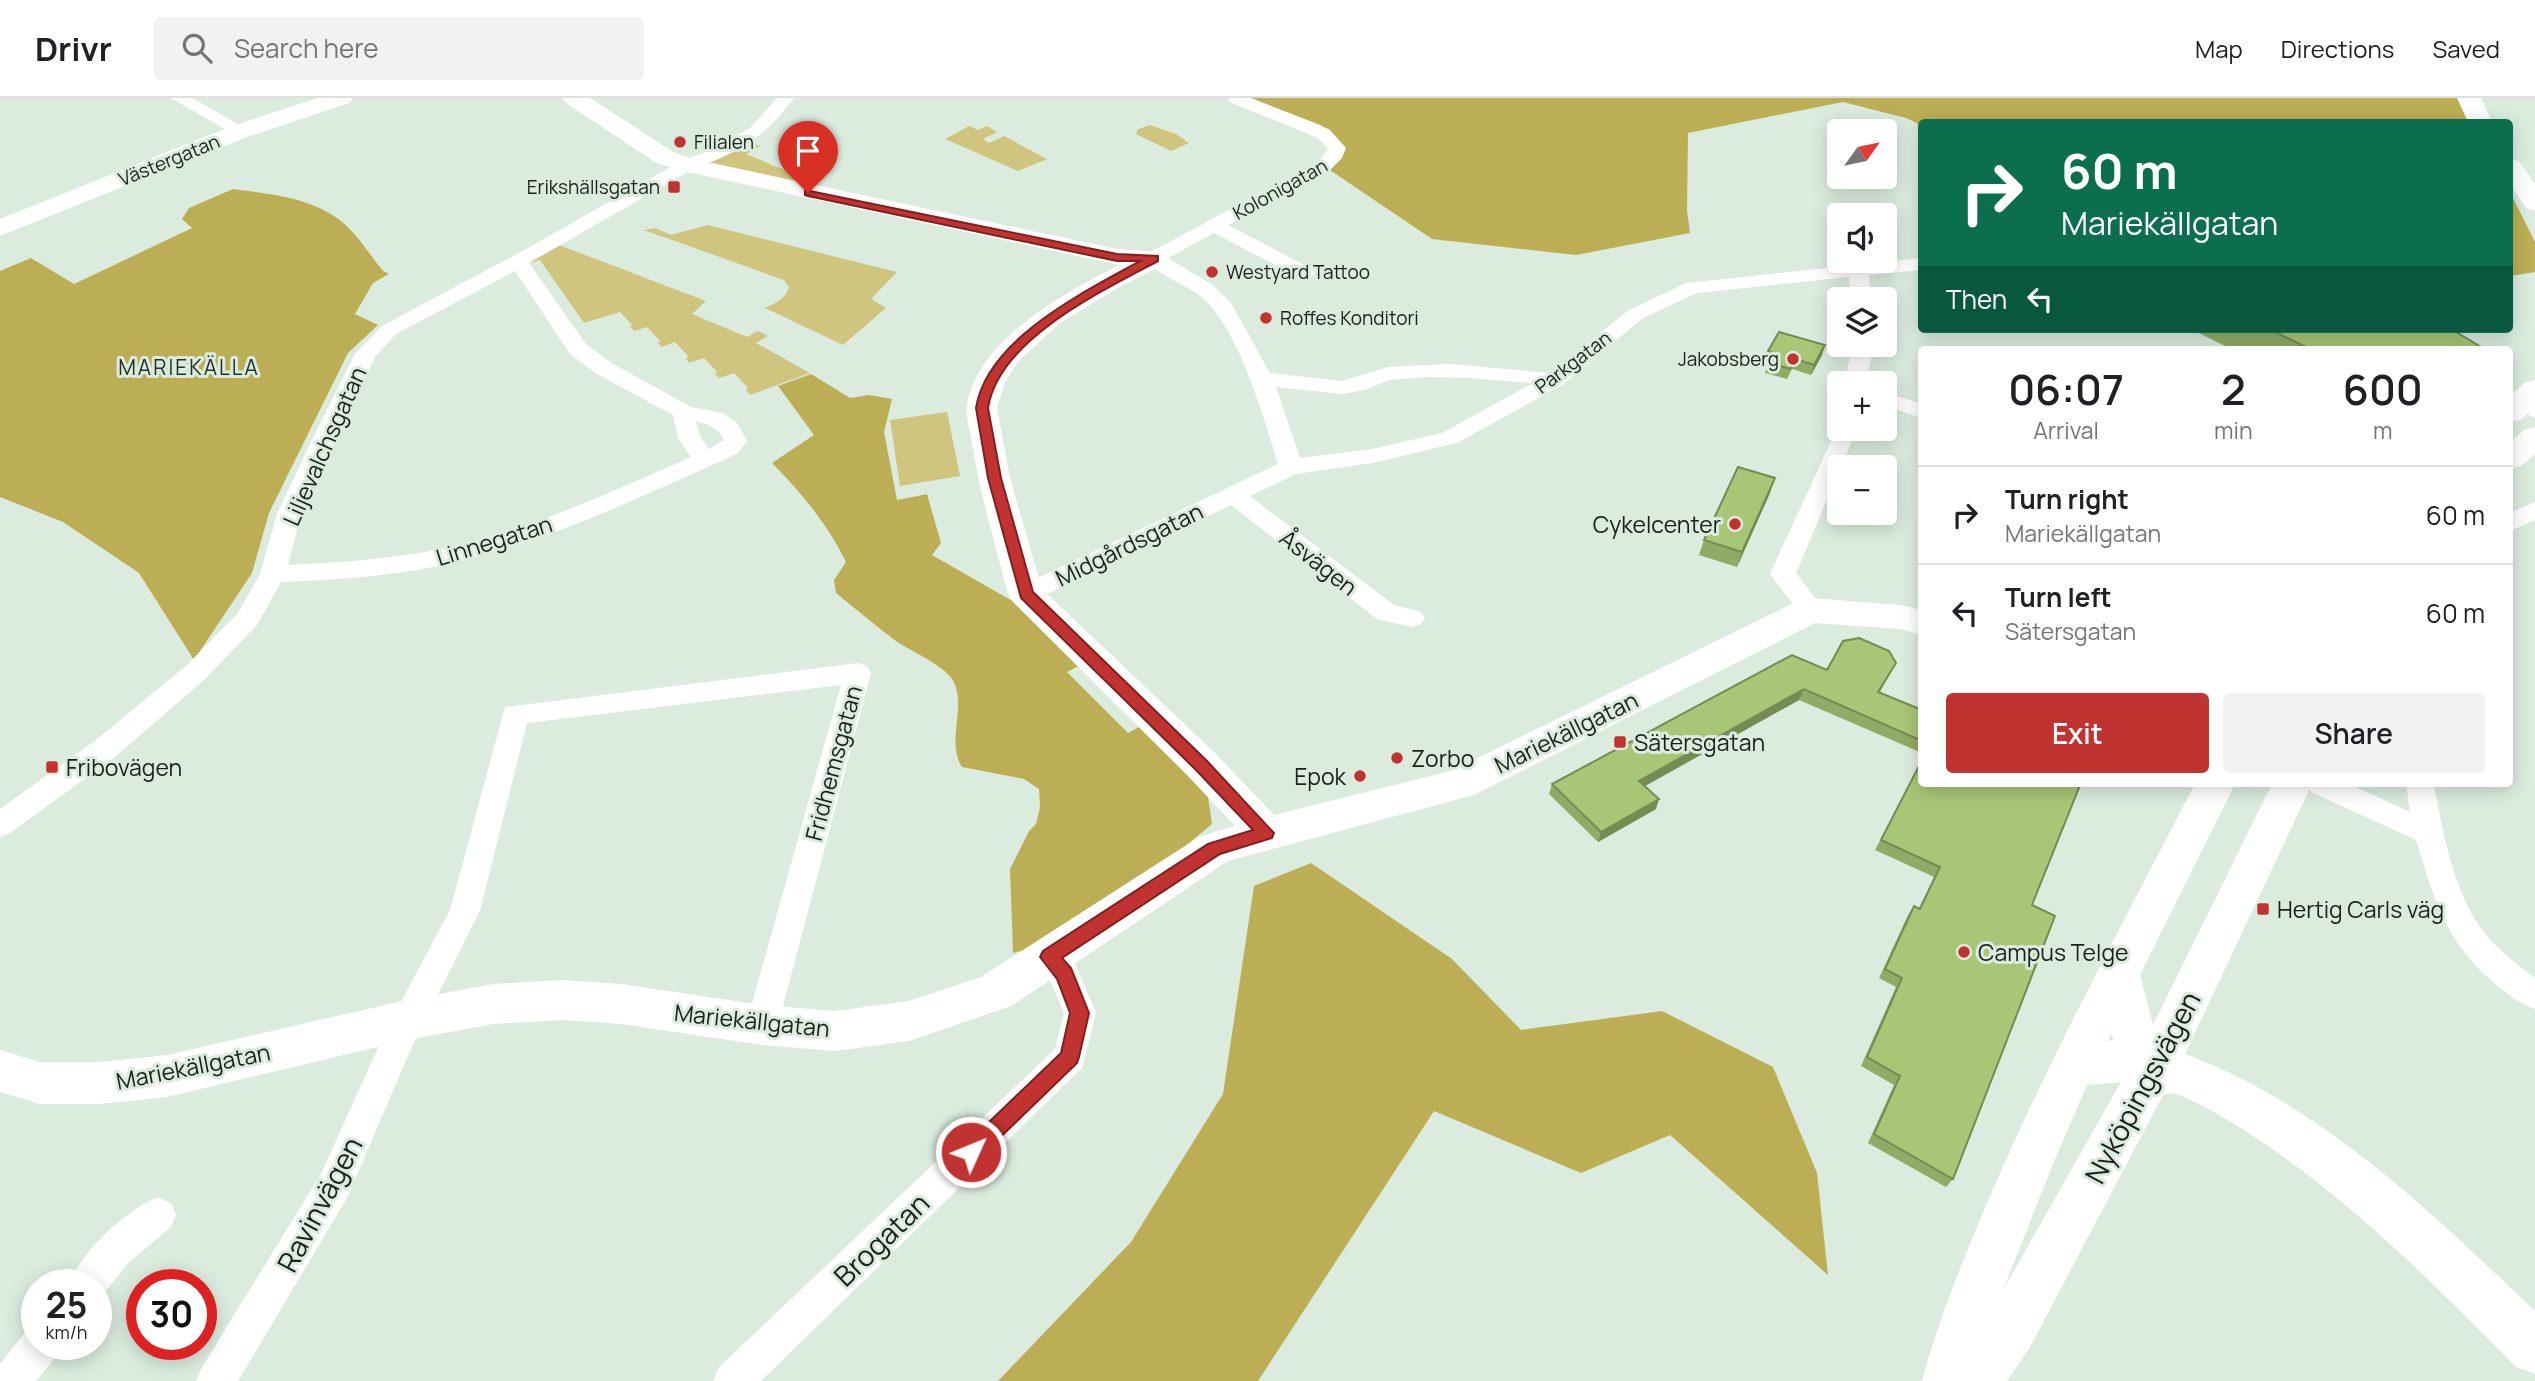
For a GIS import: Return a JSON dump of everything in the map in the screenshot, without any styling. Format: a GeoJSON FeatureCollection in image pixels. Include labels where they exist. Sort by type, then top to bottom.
{"type":"FeatureCollection","features":[{"type":"Feature","properties":{"kind":"street"},"geometry":{"type":"LineString","coordinates":[[179,98],[241,131]]}},
{"type":"Feature","properties":{"kind":"street","name":"Västergatan"},"geometry":{"type":"LineString","coordinates":[[0,228],[241,131],[341,98]]}},
{"type":"Feature","properties":{"kind":"street"},"geometry":{"type":"LineString","coordinates":[[574,98],[664,157],[687,165],[1117,257],[1154,258],[1216,298],[1224,307],[1262,379],[1291,467]]}},
{"type":"Feature","properties":{"kind":"street","name":"Liljevalchsgatan"},"geometry":{"type":"LineString","coordinates":[[0,825],[106,748],[196,672],[248,619],[273,574],[289,514],[366,354],[389,330],[518,261],[687,165],[712,156],[756,132],[786,98]]}},
{"type":"Feature","properties":{"kind":"street","name":"Kolonigatan"},"geometry":{"type":"LineString","coordinates":[[1154,258],[1332,161],[1337,148],[1324,134],[1236,98]]}},
{"type":"Feature","properties":{"kind":"street"},"geometry":{"type":"LineString","coordinates":[[2469,98],[2479,119]]}},
{"type":"Feature","properties":{"kind":"street"},"geometry":{"type":"LineString","coordinates":[[2484,98],[2493,119]]}},
{"type":"Feature","properties":{"kind":"street"},"geometry":{"type":"LineString","coordinates":[[2513,146],[2535,173]]}},
{"type":"Feature","properties":{"kind":"street"},"geometry":{"type":"LineString","coordinates":[[2513,170],[2535,203]]}},
{"type":"Feature","properties":{"kind":"street","name":"Kolonigatan"},"geometry":{"type":"LineString","coordinates":[[1215,226],[1305,273]]}},
{"type":"Feature","properties":{"kind":"street"},"geometry":{"type":"LineString","coordinates":[[1154,258],[1073,302],[1017,345],[1005,361],[984,397],[982,408],[994,478],[1026,594],[1202,765],[1266,833]]}},
{"type":"Feature","properties":{"kind":"street","name":"Linnegatan"},"geometry":{"type":"LineString","coordinates":[[273,574],[357,570],[429,560],[475,548],[589,509],[729,449],[736,441],[729,428],[715,418],[684,412],[605,369],[578,349],[518,261]]}},
{"type":"Feature","properties":{"kind":"street","name":"Parkgatan"},"geometry":{"type":"LineString","coordinates":[[1897,266],[1918,264]]}},
{"type":"Feature","properties":{"kind":"street","name":"Parkgatan"},"geometry":{"type":"LineString","coordinates":[[1232,494],[1291,467],[1372,456],[1449,438],[1554,380],[1636,314],[1693,287],[1827,272]]}},
{"type":"Feature","properties":{"kind":"street"},"geometry":{"type":"LineString","coordinates":[[1262,379],[1353,386],[1385,374],[1420,371],[1528,375],[1554,380]]}},
{"type":"Feature","properties":{"kind":"street"},"geometry":{"type":"LineString","coordinates":[[1897,402],[1918,410]]}},
{"type":"Feature","properties":{"kind":"street"},"geometry":{"type":"LineString","coordinates":[[684,412],[684,427],[688,437],[705,460]]}},
{"type":"Feature","properties":{"kind":"street"},"geometry":{"type":"LineString","coordinates":[[2513,456],[2535,437]]}},
{"type":"Feature","properties":{"kind":"street"},"geometry":{"type":"LineString","coordinates":[[1811,610],[1783,574],[1841,441]]}},
{"type":"Feature","properties":{"kind":"street","name":"Midgårdsgatan"},"geometry":{"type":"LineString","coordinates":[[1026,594],[1232,494]]}},
{"type":"Feature","properties":{"kind":"street","name":"Åsvägen"},"geometry":{"type":"LineString","coordinates":[[1232,494],[1386,613],[1412,618]]}},
{"type":"Feature","properties":{"kind":"street"},"geometry":{"type":"LineString","coordinates":[[2513,521],[2535,510]]}},
{"type":"Feature","properties":{"kind":"street","name":"Mariekällgatan"},"geometry":{"type":"LineString","coordinates":[[0,1071],[40,1083],[100,1083],[167,1076],[407,1020],[493,1004],[563,1000],[621,1004],[762,1025],[835,1031],[909,1021],[995,992],[1214,849],[1460,783],[1527,754],[1811,610],[1900,617],[1918,622]]}},
{"type":"Feature","properties":{"kind":"street","name":"Fridhemsgatan"},"geometry":{"type":"LineString","coordinates":[[515,714],[858,673],[762,1025]]}},
{"type":"Feature","properties":{"kind":"street","name":"Ravinvägen"},"geometry":{"type":"LineString","coordinates":[[215,1381],[334,1186],[407,1020],[465,911],[515,714]]}},
{"type":"Feature","properties":{"kind":"street"},"geometry":{"type":"LineString","coordinates":[[1949,1381],[1961,1331],[2027,1164],[2213,787]]}},
{"type":"Feature","properties":{"kind":"street","name":"Nyköpingsvägen"},"geometry":{"type":"LineString","coordinates":[[1975,1381],[2011,1328],[2179,1021],[2291,787]]}},
{"type":"Feature","properties":{"kind":"street"},"geometry":{"type":"LineString","coordinates":[[2328,787],[2428,833]]}},
{"type":"Feature","properties":{"kind":"street"},"geometry":{"type":"LineString","coordinates":[[2420,787],[2428,833],[2446,886],[2468,935],[2521,986],[2535,995]]}},
{"type":"Feature","properties":{"kind":"street","name":"Brogatan"},"geometry":{"type":"LineString","coordinates":[[733,1381],[1070,1057],[1080,1013],[1064,974],[1049,957]]}},
{"type":"Feature","properties":{"kind":"street"},"geometry":{"type":"LineString","coordinates":[[2118,976],[2123,1009],[2134,1036],[2154,1066],[2199,1099],[2365,1208],[2478,1293]]}},
{"type":"Feature","properties":{"kind":"street"},"geometry":{"type":"LineString","coordinates":[[2179,1021],[2212,1069],[2246,1105]]}},
{"type":"Feature","properties":{"kind":"street"},"geometry":{"type":"LineString","coordinates":[[2073,1067],[2128,1061],[2154,1066],[2214,1086],[2246,1105],[2307,1143],[2375,1195],[2535,1348]]}},
{"type":"Feature","properties":{"kind":"street"},"geometry":{"type":"LineString","coordinates":[[100,1269],[115,1250],[158,1215]]}},
{"type":"Feature","properties":{"kind":"street"},"geometry":{"type":"LineString","coordinates":[[12,1381],[28,1360]]}},
{"type":"Feature","properties":{"kind":"shaded area"},"geometry":{"type":"Polygon","coordinates":[[[1236,98],[2466,98],[2476,119],[1918,119],[1918,124],[1843,102],[1688,133],[1687,210],[1690,233],[1576,255],[1432,239],[1324,166],[1332,161],[1324,134],[1236,98]]]}},
{"type":"Feature","properties":{"kind":"shaded area"},"geometry":{"type":"Polygon","coordinates":[[[1150,125],[1176,134],[1189,143],[1171,151],[1136,134],[1138,129],[1150,125]]]}},
{"type":"Feature","properties":{"kind":"shaded area"},"geometry":{"type":"Polygon","coordinates":[[[969,126],[978,130],[987,126],[997,132],[983,139],[989,143],[1004,136],[1047,159],[1018,171],[945,139],[969,126]]]}},
{"type":"Feature","properties":{"kind":"shaded area"},"geometry":{"type":"Polygon","coordinates":[[[743,139],[760,146],[746,154],[818,184],[808,193],[687,165],[743,139]]]}},
{"type":"Feature","properties":{"kind":"shaded area"},"geometry":{"type":"Polygon","coordinates":[[[233,189],[289,198],[329,213],[347,226],[383,271],[389,274],[373,283],[355,314],[378,325],[348,353],[269,513],[252,573],[194,660],[139,573],[63,522],[0,497],[0,271],[31,258],[74,284],[192,228],[182,219],[189,208],[233,189]]]}},
{"type":"Feature","properties":{"kind":"shaded area"},"geometry":{"type":"Polygon","coordinates":[[[2513,198],[2535,242],[2535,272],[2513,276],[2513,198]]]}},
{"type":"Feature","properties":{"kind":"shaded area"},"geometry":{"type":"Polygon","coordinates":[[[708,225],[897,272],[871,299],[886,308],[843,345],[765,308],[786,294],[789,287],[784,280],[644,230],[655,228],[671,235],[708,225]]]}},
{"type":"Feature","properties":{"kind":"shaded area"},"geometry":{"type":"Polygon","coordinates":[[[551,242],[706,301],[692,314],[747,337],[758,331],[768,336],[756,343],[810,373],[750,395],[746,390],[748,388],[734,373],[719,378],[704,358],[689,363],[686,358],[688,356],[675,342],[661,347],[658,342],[660,341],[647,327],[634,331],[620,312],[584,323],[540,260],[521,265],[551,242]]]}},
{"type":"Feature","properties":{"kind":"shaded area"},"geometry":{"type":"Polygon","coordinates":[[[811,374],[850,398],[869,395],[892,399],[884,432],[897,500],[927,494],[941,543],[932,555],[1030,611],[1088,661],[1067,672],[1128,733],[1150,721],[1207,790],[1212,824],[1147,878],[1040,946],[1013,953],[1010,869],[1029,831],[1036,824],[1040,807],[1039,789],[1024,779],[962,767],[956,747],[958,704],[954,682],[944,670],[896,641],[836,593],[834,580],[846,562],[813,510],[772,463],[814,435],[778,386],[811,374]]]}},
{"type":"Feature","properties":{"kind":"shaded area"},"geometry":{"type":"Polygon","coordinates":[[[947,412],[960,476],[900,486],[890,420],[947,412]]]}},
{"type":"Feature","properties":{"kind":"shaded area"},"geometry":{"type":"Polygon","coordinates":[[[1311,863],[1452,959],[1521,1030],[1662,1011],[1773,1067],[1817,1173],[1828,1275],[1670,1135],[1581,1173],[1434,1111],[1258,1381],[998,1381],[1131,1242],[1223,1094],[1254,886],[1311,863]]]}},
{"type":"Feature","properties":{"kind":"building"},"geometry":{"type":"Polygon","coordinates":[[[1779,332],[1825,345],[1814,365],[1796,359],[1790,369],[1768,362],[1773,353],[1768,351],[1779,332]]]}},
{"type":"Feature","properties":{"kind":"building"},"geometry":{"type":"Polygon","coordinates":[[[2277,333],[2458,333],[2479,346],[2304,346],[2277,333]]]}},
{"type":"Feature","properties":{"kind":"building","name":"Cykelcenter"},"geometry":{"type":"Polygon","coordinates":[[[1738,467],[1775,478],[1742,552],[1704,540],[1738,467]]]}},
{"type":"Feature","properties":{"kind":"building"},"geometry":{"type":"Polygon","coordinates":[[[1859,638],[1889,651],[1896,663],[1878,692],[1918,708],[1918,739],[1804,689],[1639,781],[1659,799],[1601,832],[1552,784],[1792,655],[1827,670],[1843,641],[1859,638]]]}},
{"type":"Feature","properties":{"kind":"building","name":"Campus Telge"},"geometry":{"type":"Polygon","coordinates":[[[1918,768],[1918,787],[2079,787],[2032,905],[2055,916],[1953,1179],[1874,1134],[1900,1076],[1867,1057],[1902,978],[1885,969],[1914,906],[1920,909],[1940,867],[1881,840],[1918,768]]]}},
{"type":"Feature","properties":{"kind":"place","name":"Filialen"},"geometry":{"type":"Point","coordinates":[680,142]}},
{"type":"Feature","properties":{"kind":"place","name":"Erikshällsgatan"},"geometry":{"type":"Point","coordinates":[674,187]}},
{"type":"Feature","properties":{"kind":"place","name":"Westyard Tattoo"},"geometry":{"type":"Point","coordinates":[1212,272]}},
{"type":"Feature","properties":{"kind":"place","name":"Roffes Konditori"},"geometry":{"type":"Point","coordinates":[1266,318]}},
{"type":"Feature","properties":{"kind":"place","name":"Jakobsberg"},"geometry":{"type":"Point","coordinates":[1793,359]}},
{"type":"Feature","properties":{"kind":"place","name":"Cykelcenter"},"geometry":{"type":"Point","coordinates":[1735,524]}},
{"type":"Feature","properties":{"kind":"place","name":"Sätersgatan"},"geometry":{"type":"Point","coordinates":[1620,742]}},
{"type":"Feature","properties":{"kind":"place","name":"Zorbo"},"geometry":{"type":"Point","coordinates":[1397,758]}},
{"type":"Feature","properties":{"kind":"place","name":"Fribovägen"},"geometry":{"type":"Point","coordinates":[52,767]}},
{"type":"Feature","properties":{"kind":"place","name":"Epok"},"geometry":{"type":"Point","coordinates":[1360,776]}},
{"type":"Feature","properties":{"kind":"place","name":"Hertig Carls väg"},"geometry":{"type":"Point","coordinates":[2263,909]}},
{"type":"Feature","properties":{"kind":"place","name":"Campus Telge"},"geometry":{"type":"Point","coordinates":[1964,952]}},
{"type":"Feature","properties":{"kind":"district","name":"MARIEKÄLLA"},"geometry":{"type":"Point","coordinates":[189,367]}},
{"type":"Feature","properties":{"kind":"route"},"geometry":{"type":"LineString","coordinates":[[808,193],[1117,257],[1154,258],[1073,302],[1017,345],[1005,361],[993,378],[982,408],[994,478],[1026,594],[1053,624],[1202,765],[1266,833],[1214,849],[1049,957],[1064,974],[1080,1013],[1070,1057],[971,1152]]}}]}
